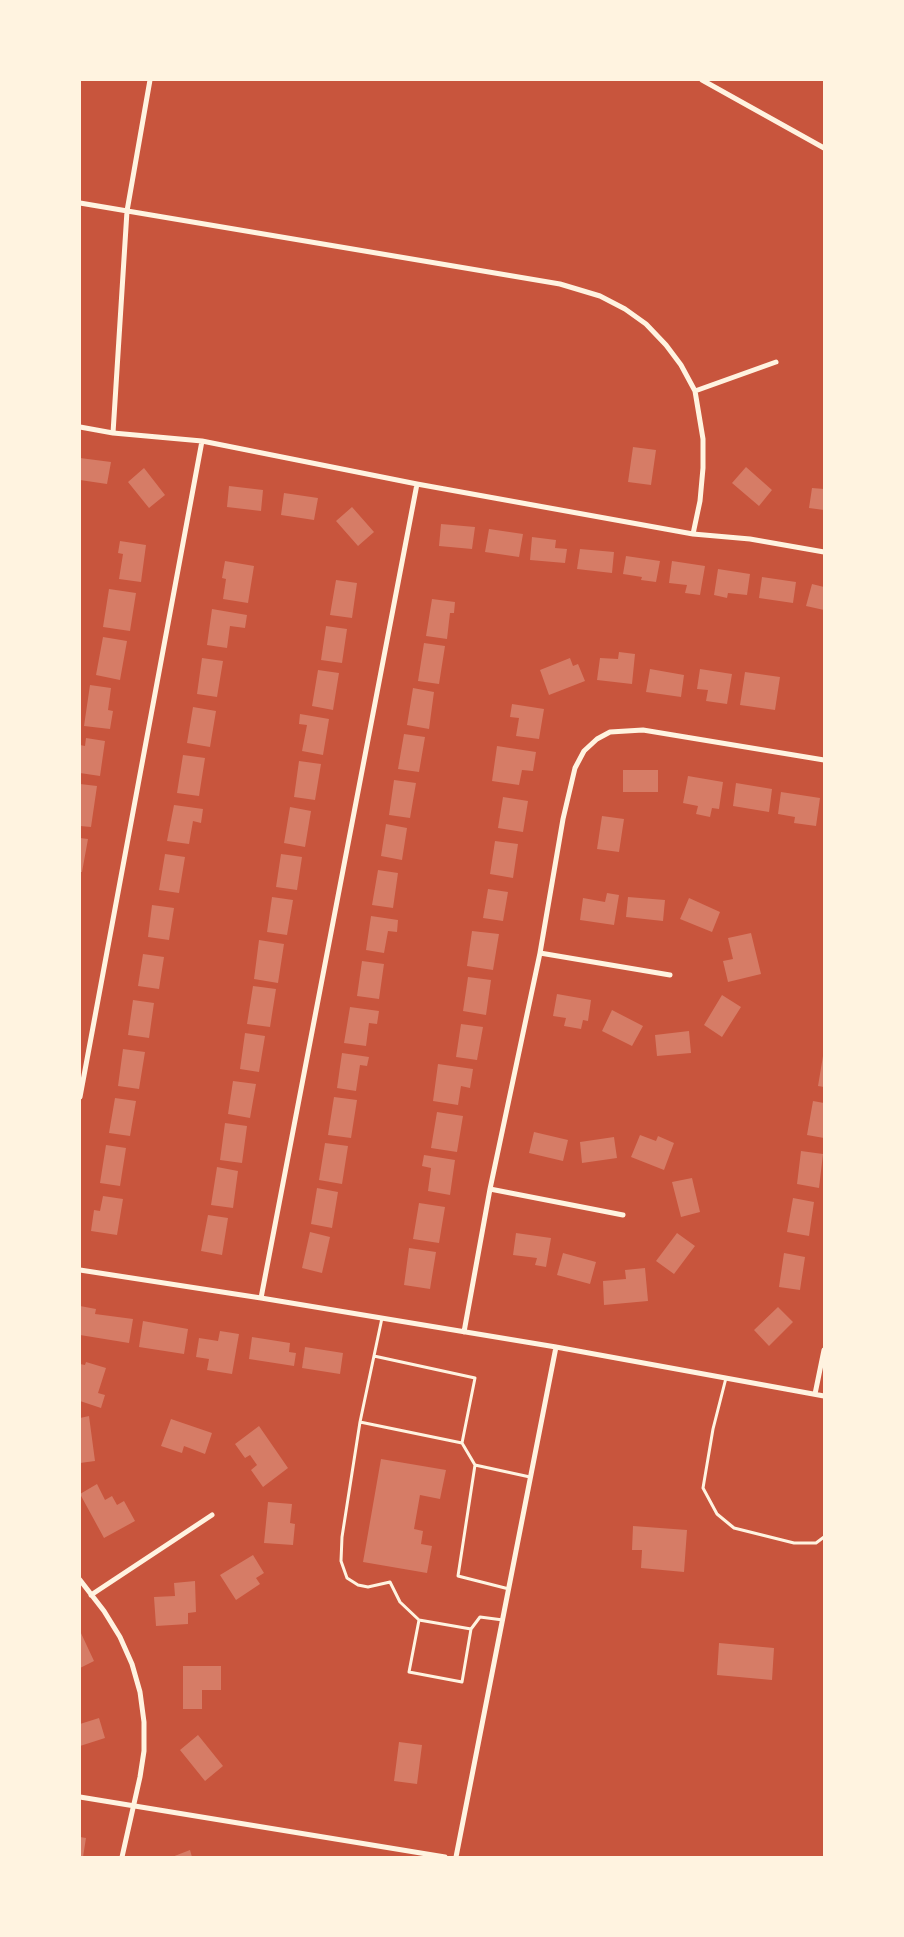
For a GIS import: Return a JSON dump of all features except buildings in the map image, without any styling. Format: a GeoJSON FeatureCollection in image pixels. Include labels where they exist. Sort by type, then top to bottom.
{"type":"FeatureCollection","features":[{"type":"Feature","properties":{"kind":"street"},"geometry":{"type":"LineString","coordinates":[[114,433],[127,211],[150,80]]}},
{"type":"Feature","properties":{"kind":"street"},"geometry":{"type":"LineString","coordinates":[[702,80],[824,148]]}},
{"type":"Feature","properties":{"kind":"street"},"geometry":{"type":"LineString","coordinates":[[80,203],[573,287],[600,296],[625,309],[646,324],[666,344],[681,365],[695,391],[703,439],[703,468],[700,501],[693,534]]}},
{"type":"Feature","properties":{"kind":"street"},"geometry":{"type":"LineString","coordinates":[[695,391],[776,362]]}},
{"type":"Feature","properties":{"kind":"street"},"geometry":{"type":"LineString","coordinates":[[80,427],[114,433],[202,441],[417,484],[693,534],[750,539],[824,552]]}},
{"type":"Feature","properties":{"kind":"street"},"geometry":{"type":"LineString","coordinates":[[80,1096],[202,441]]}},
{"type":"Feature","properties":{"kind":"street"},"geometry":{"type":"LineString","coordinates":[[262,1298],[417,484]]}},
{"type":"Feature","properties":{"kind":"street"},"geometry":{"type":"LineString","coordinates":[[464,1332],[490,1189],[540,953],[563,819],[575,768],[584,751],[597,739],[610,732],[643,730],[824,760]]}},
{"type":"Feature","properties":{"kind":"street"},"geometry":{"type":"LineString","coordinates":[[540,953],[670,975]]}},
{"type":"Feature","properties":{"kind":"street"},"geometry":{"type":"LineString","coordinates":[[490,1189],[623,1215]]}},
{"type":"Feature","properties":{"kind":"street"},"geometry":{"type":"LineString","coordinates":[[80,1270],[556,1347],[824,1396]]}},
{"type":"Feature","properties":{"kind":"street"},"geometry":{"type":"LineString","coordinates":[[456,1857],[556,1347]]}},
{"type":"Feature","properties":{"kind":"street"},"geometry":{"type":"LineString","coordinates":[[815,1394],[824,1350]]}},
{"type":"Feature","properties":{"kind":"street"},"geometry":{"type":"LineString","coordinates":[[91,1595],[212,1515]]}},
{"type":"Feature","properties":{"kind":"street"},"geometry":{"type":"LineString","coordinates":[[80,1580],[104,1611],[120,1637],[132,1664],[140,1692],[144,1722],[144,1751],[122,1857]]}},
{"type":"Feature","properties":{"kind":"street"},"geometry":{"type":"LineString","coordinates":[[80,1797],[445,1857]]}},
{"type":"Feature","properties":{"kind":"lane"},"geometry":{"type":"LineString","coordinates":[[382,1318],[360,1422],[342,1538],[341,1561],[347,1578],[358,1585],[368,1587],[390,1582],[400,1602],[419,1620],[471,1629]]}},
{"type":"Feature","properties":{"kind":"lane"},"geometry":{"type":"LineString","coordinates":[[374,1356],[475,1378],[462,1442],[475,1465],[458,1576],[509,1589]]}},
{"type":"Feature","properties":{"kind":"lane"},"geometry":{"type":"LineString","coordinates":[[726,1378],[713,1429],[703,1488],[717,1514],[734,1528],[794,1543],[816,1543],[824,1537]]}},
{"type":"Feature","properties":{"kind":"lane"},"geometry":{"type":"LineString","coordinates":[[360,1422],[462,1442]]}},
{"type":"Feature","properties":{"kind":"lane"},"geometry":{"type":"LineString","coordinates":[[475,1465],[531,1477]]}},
{"type":"Feature","properties":{"kind":"lane"},"geometry":{"type":"LineString","coordinates":[[419,1620],[410,1672],[462,1682],[471,1629],[480,1618],[503,1620]]}}]}
